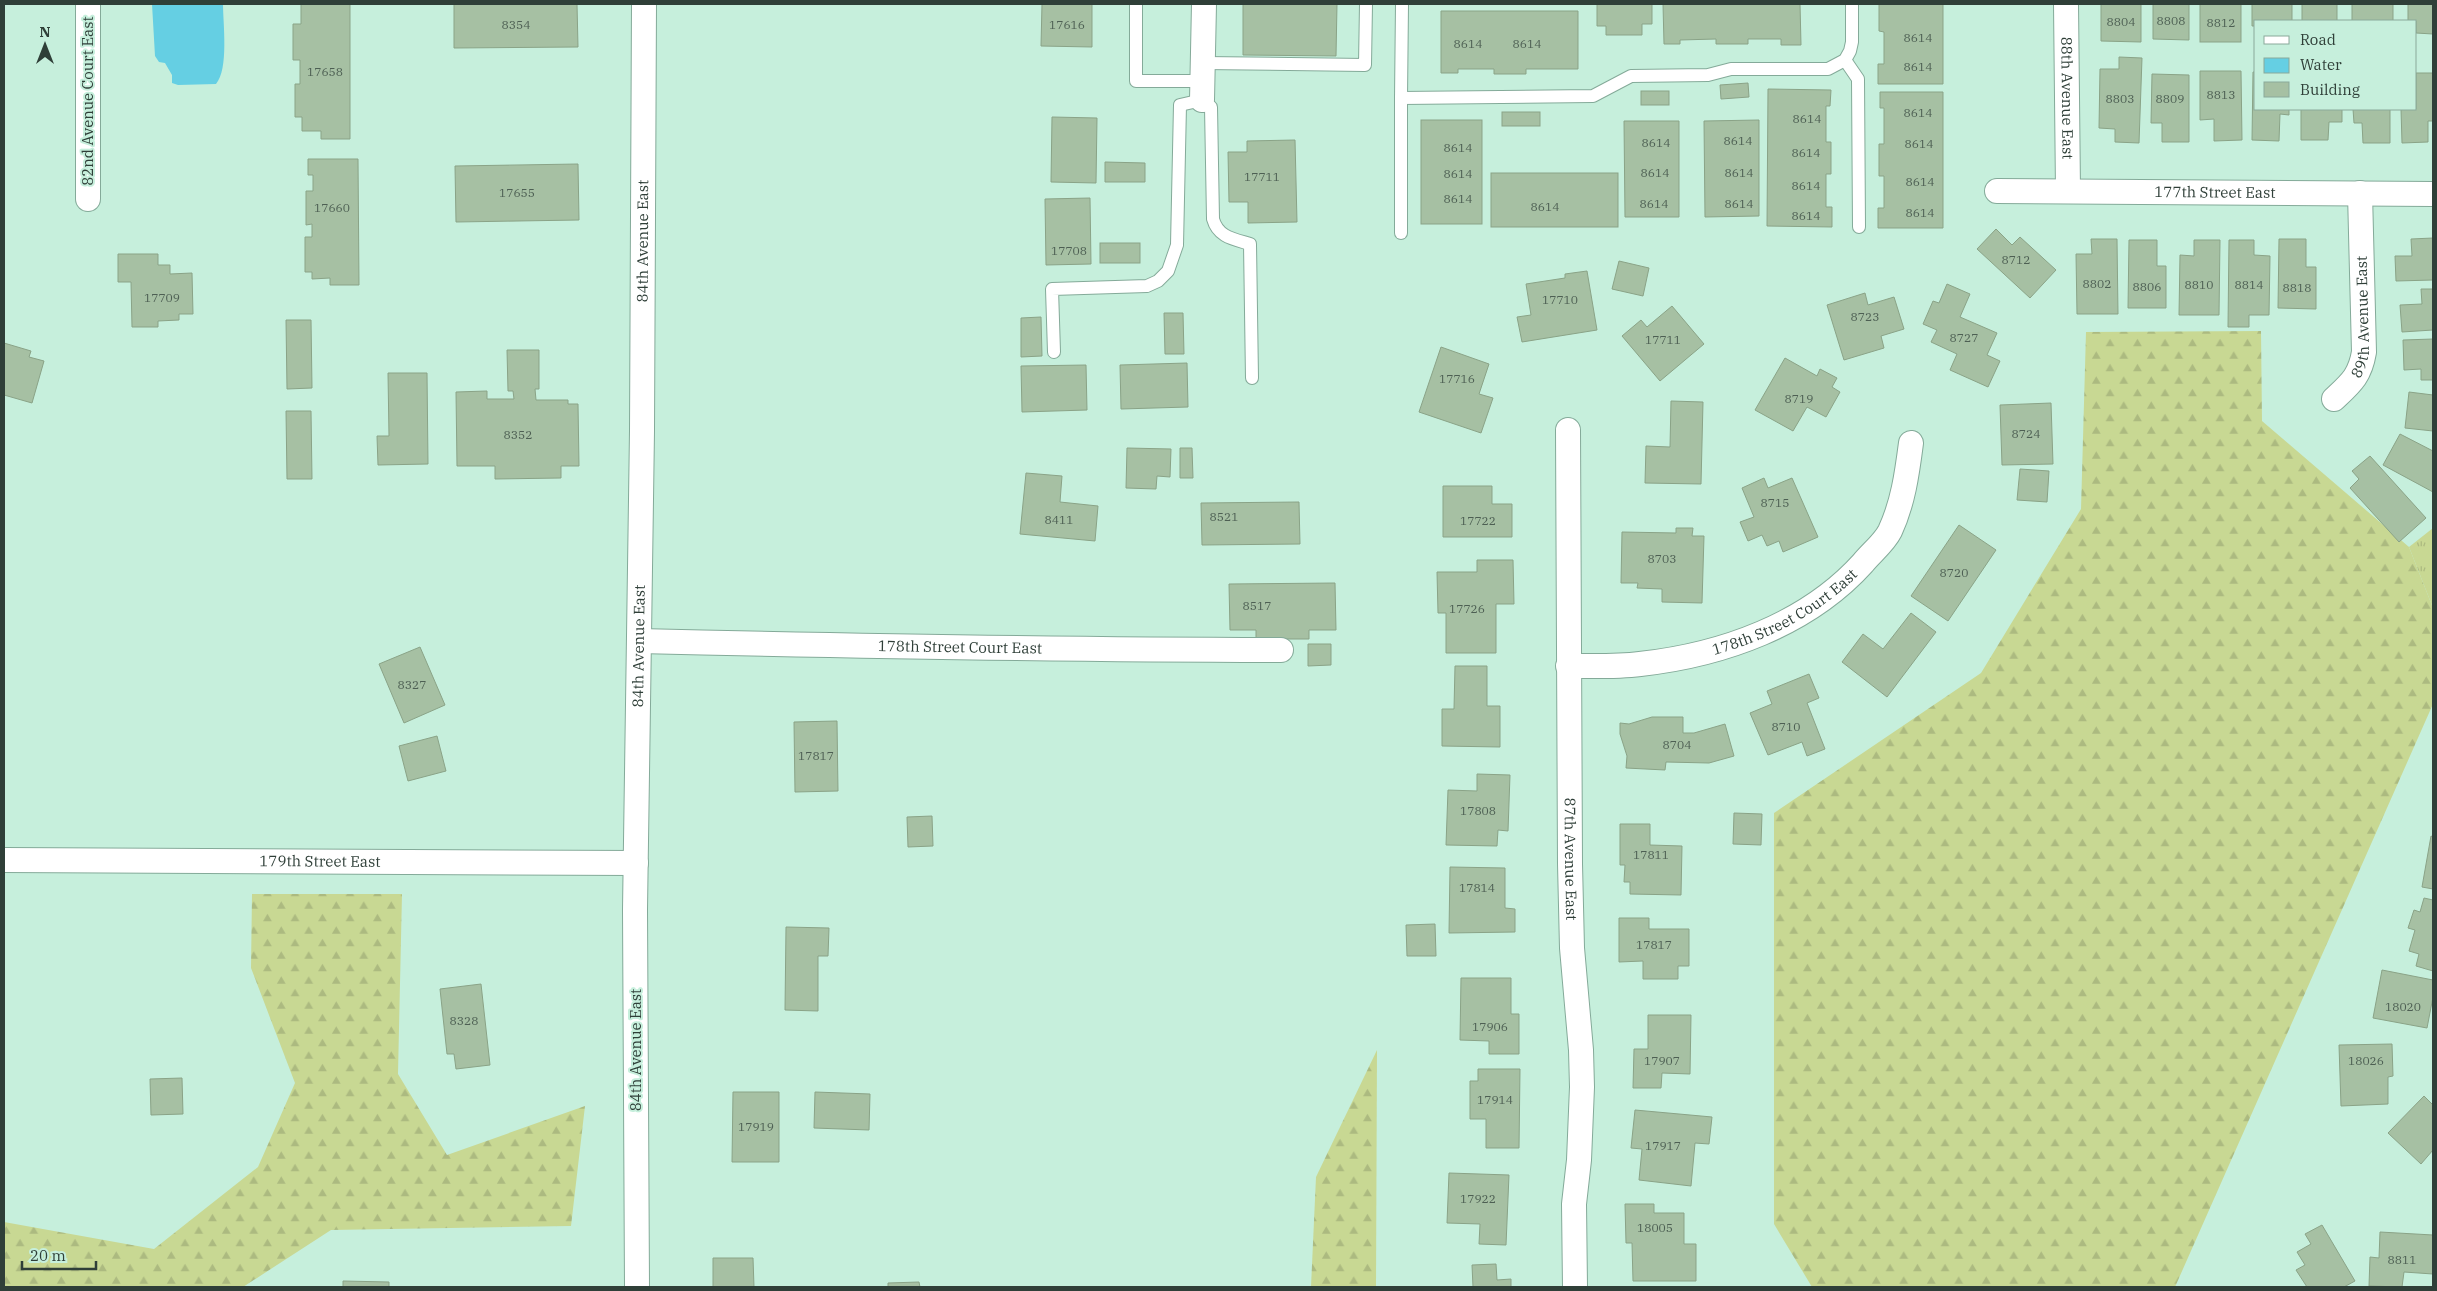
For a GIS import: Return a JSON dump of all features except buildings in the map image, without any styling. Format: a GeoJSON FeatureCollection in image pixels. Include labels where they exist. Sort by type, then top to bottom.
{"type":"FeatureCollection","features":[{"type":"Feature","properties":{"kind":"street","name":"82nd Avenue Court East"},"geometry":{"type":"LineString","coordinates":[[88,4],[88,199]]}},
{"type":"Feature","properties":{"kind":"street","name":"84th Avenue East"},"geometry":{"type":"LineString","coordinates":[[637,1287],[636,863],[642,421],[644,4]]}},
{"type":"Feature","properties":{"kind":"street"},"geometry":{"type":"LineString","coordinates":[[1203,81],[1204,4]]}},
{"type":"Feature","properties":{"kind":"street","name":"88th Avenue East"},"geometry":{"type":"LineString","coordinates":[[2066,4],[2068,191]]}},
{"type":"Feature","properties":{"kind":"street","name":"177th Street East"},"geometry":{"type":"LineString","coordinates":[[1997,191],[2433,194]]}},
{"type":"Feature","properties":{"kind":"street","name":"89th Avenue East"},"geometry":{"type":"LineString","coordinates":[[2334,399],[2351,384],[2361,369],[2364,352],[2360,193]]}},
{"type":"Feature","properties":{"kind":"street","name":"87th Avenue East"},"geometry":{"type":"LineString","coordinates":[[1568,430],[1568,666],[1572,939],[1582,1087],[1579,1160],[1574,1204],[1575,1287]]}},
{"type":"Feature","properties":{"kind":"street","name":"178th Street Court East"},"geometry":{"type":"LineString","coordinates":[[1568,666],[1640,664],[1703,652],[1769,631],[1812,608],[1852,574],[1889,534],[1904,496],[1911,444]]}},
{"type":"Feature","properties":{"kind":"street","name":"178th Street Court East"},"geometry":{"type":"LineString","coordinates":[[638,641],[978,649],[1281,650]]}},
{"type":"Feature","properties":{"kind":"street","name":"179th Street East"},"geometry":{"type":"LineString","coordinates":[[4,860],[636,863]]}},
{"type":"Feature","properties":{"kind":"lane"},"geometry":{"type":"LineString","coordinates":[[1136,4],[1136,81],[1203,81],[1365,64],[1366,4]]}},
{"type":"Feature","properties":{"kind":"lane"},"geometry":{"type":"LineString","coordinates":[[1401,233],[1402,4]]}},
{"type":"Feature","properties":{"kind":"lane"},"geometry":{"type":"LineString","coordinates":[[1401,98],[1593,96],[1631,76],[1708,75],[1732,70],[1828,69],[1845,60],[1852,42],[1852,4]]}},
{"type":"Feature","properties":{"kind":"lane"},"geometry":{"type":"LineString","coordinates":[[1845,60],[1858,79],[1859,227]]}},
{"type":"Feature","properties":{"kind":"lane"},"geometry":{"type":"LineString","coordinates":[[1054,352],[1052,289],[1147,286],[1158,281],[1168,271],[1177,245],[1180,105],[1203,81]]}},
{"type":"Feature","properties":{"kind":"lane"},"geometry":{"type":"LineString","coordinates":[[1203,81],[1211,107],[1212,219],[1215,229],[1223,236],[1250,244],[1252,378]]}},
{"type":"Feature","properties":{"kind":"green space"},"geometry":{"type":"Polygon","coordinates":[[[2261,331],[2262,421],[2409,547],[2433,608],[2433,704],[2175,1287],[1812,1287],[1774,1224],[1774,813],[1981,673],[2081,509],[2086,332],[2261,331]]]}},
{"type":"Feature","properties":{"kind":"green space"},"geometry":{"type":"Polygon","coordinates":[[[2433,528],[2433,608],[2409,547],[2433,528]]]}},
{"type":"Feature","properties":{"kind":"green space"},"geometry":{"type":"Polygon","coordinates":[[[252,894],[402,894],[398,1074],[447,1155],[585,1106],[571,1226],[331,1230],[243,1287],[4,1287],[4,1222],[154,1249],[258,1167],[295,1083],[251,968],[252,894]]]}},
{"type":"Feature","properties":{"kind":"green space"},"geometry":{"type":"Polygon","coordinates":[[[1377,1050],[1376,1287],[1311,1287],[1316,1177],[1377,1050]]]}},
{"type":"Feature","properties":{"kind":"water"},"geometry":{"type":"Polygon","coordinates":[[[152,4],[223,4],[224,57],[223,68],[216,84],[178,85],[172,83],[172,75],[165,63],[159,62],[155,56],[152,4]]]}}]}
